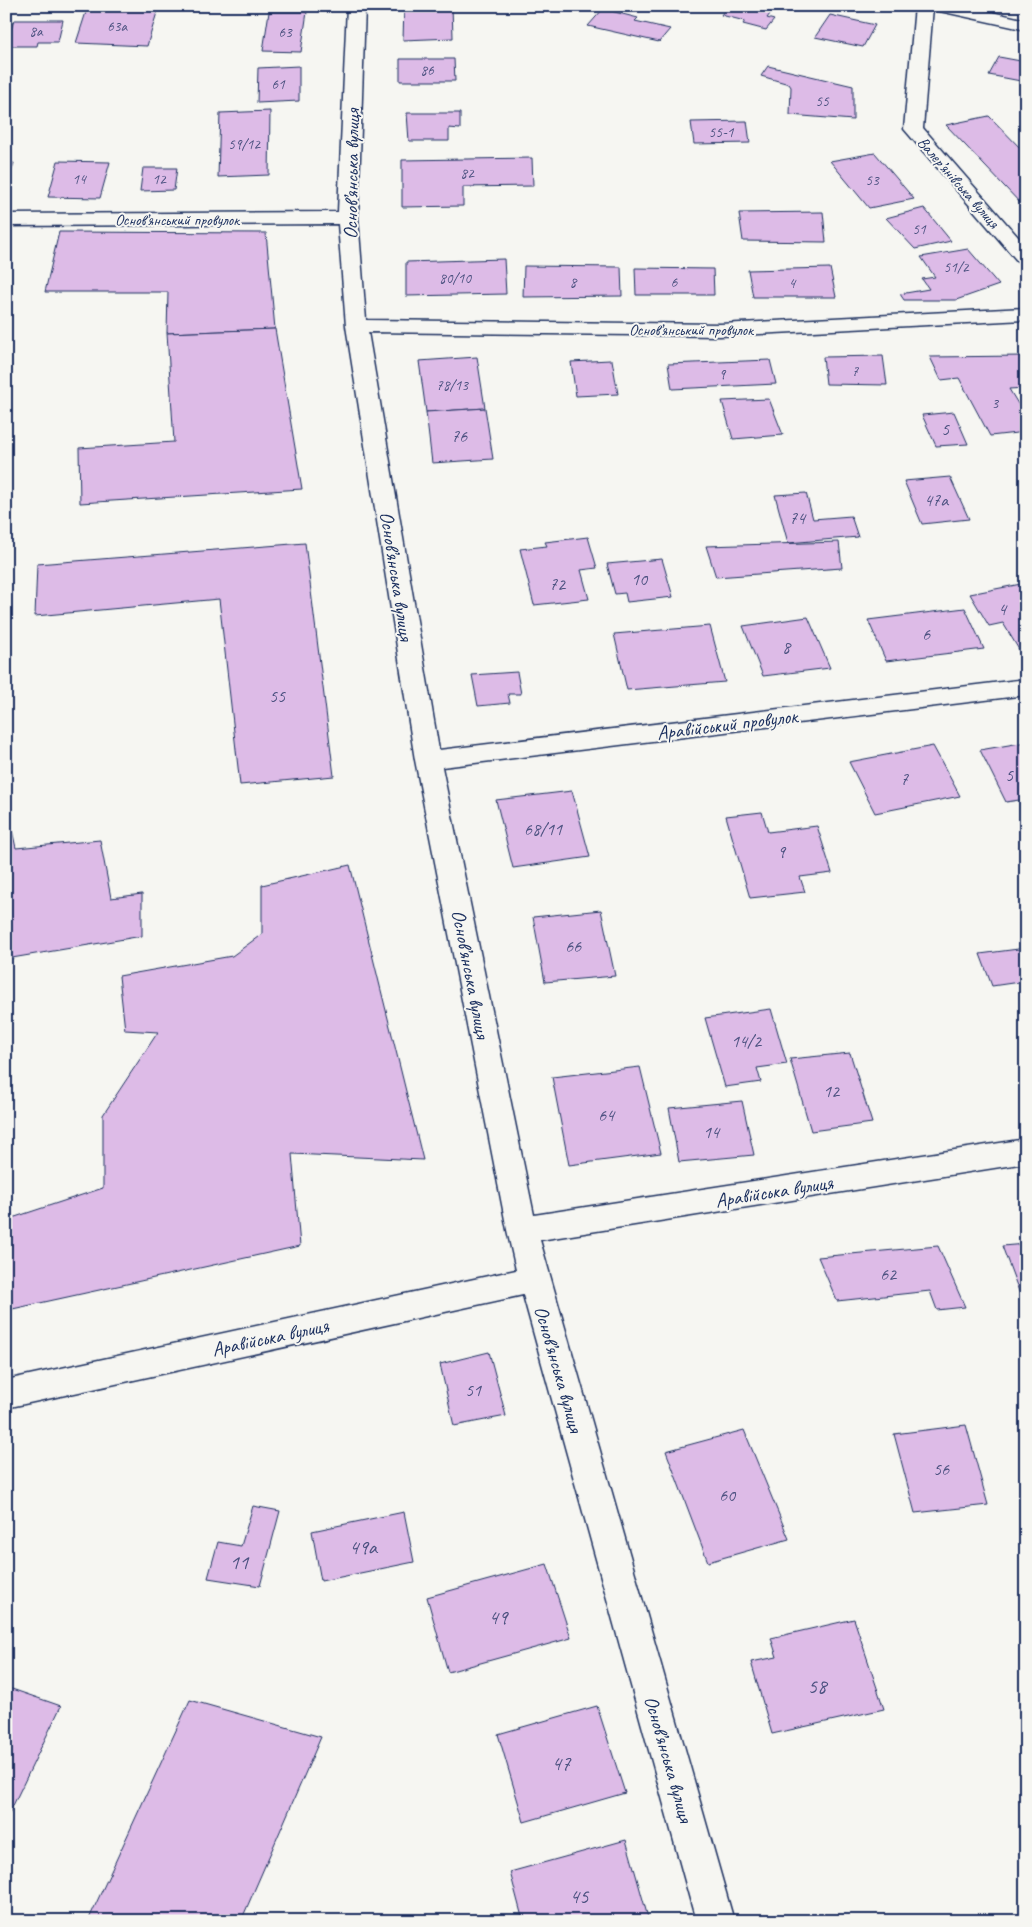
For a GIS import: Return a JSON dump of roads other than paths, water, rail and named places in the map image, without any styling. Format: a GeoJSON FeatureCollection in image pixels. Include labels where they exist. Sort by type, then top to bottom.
{"type":"FeatureCollection","features":[{"type":"Feature","properties":{"kind":"street","name":"Основ’янська вулиця"},"geometry":{"type":"LineString","coordinates":[[356,6],[348,218],[356,326],[428,760],[522,1230],[534,1279],[715,1921]]}},
{"type":"Feature","properties":{"kind":"street","name":"Валер’янівська вулиця"},"geometry":{"type":"LineString","coordinates":[[924,6],[913,129],[1026,259]]}},
{"type":"Feature","properties":{"kind":"street"},"geometry":{"type":"LineString","coordinates":[[941,6],[1026,25]]}},
{"type":"Feature","properties":{"kind":"street","name":"Основ’янський провулок"},"geometry":{"type":"LineString","coordinates":[[6,220],[348,218]]}},
{"type":"Feature","properties":{"kind":"street","name":"Основ’янський провулок"},"geometry":{"type":"LineString","coordinates":[[356,326],[720,330],[1026,314]]}},
{"type":"Feature","properties":{"kind":"street","name":"Аравійський провулок"},"geometry":{"type":"LineString","coordinates":[[428,760],[1026,687]]}},
{"type":"Feature","properties":{"kind":"street","name":"Аравійська вулиця"},"geometry":{"type":"LineString","coordinates":[[522,1230],[1026,1151]]}},
{"type":"Feature","properties":{"kind":"street","name":"Аравійська вулиця"},"geometry":{"type":"LineString","coordinates":[[6,1394],[534,1279]]}}]}
